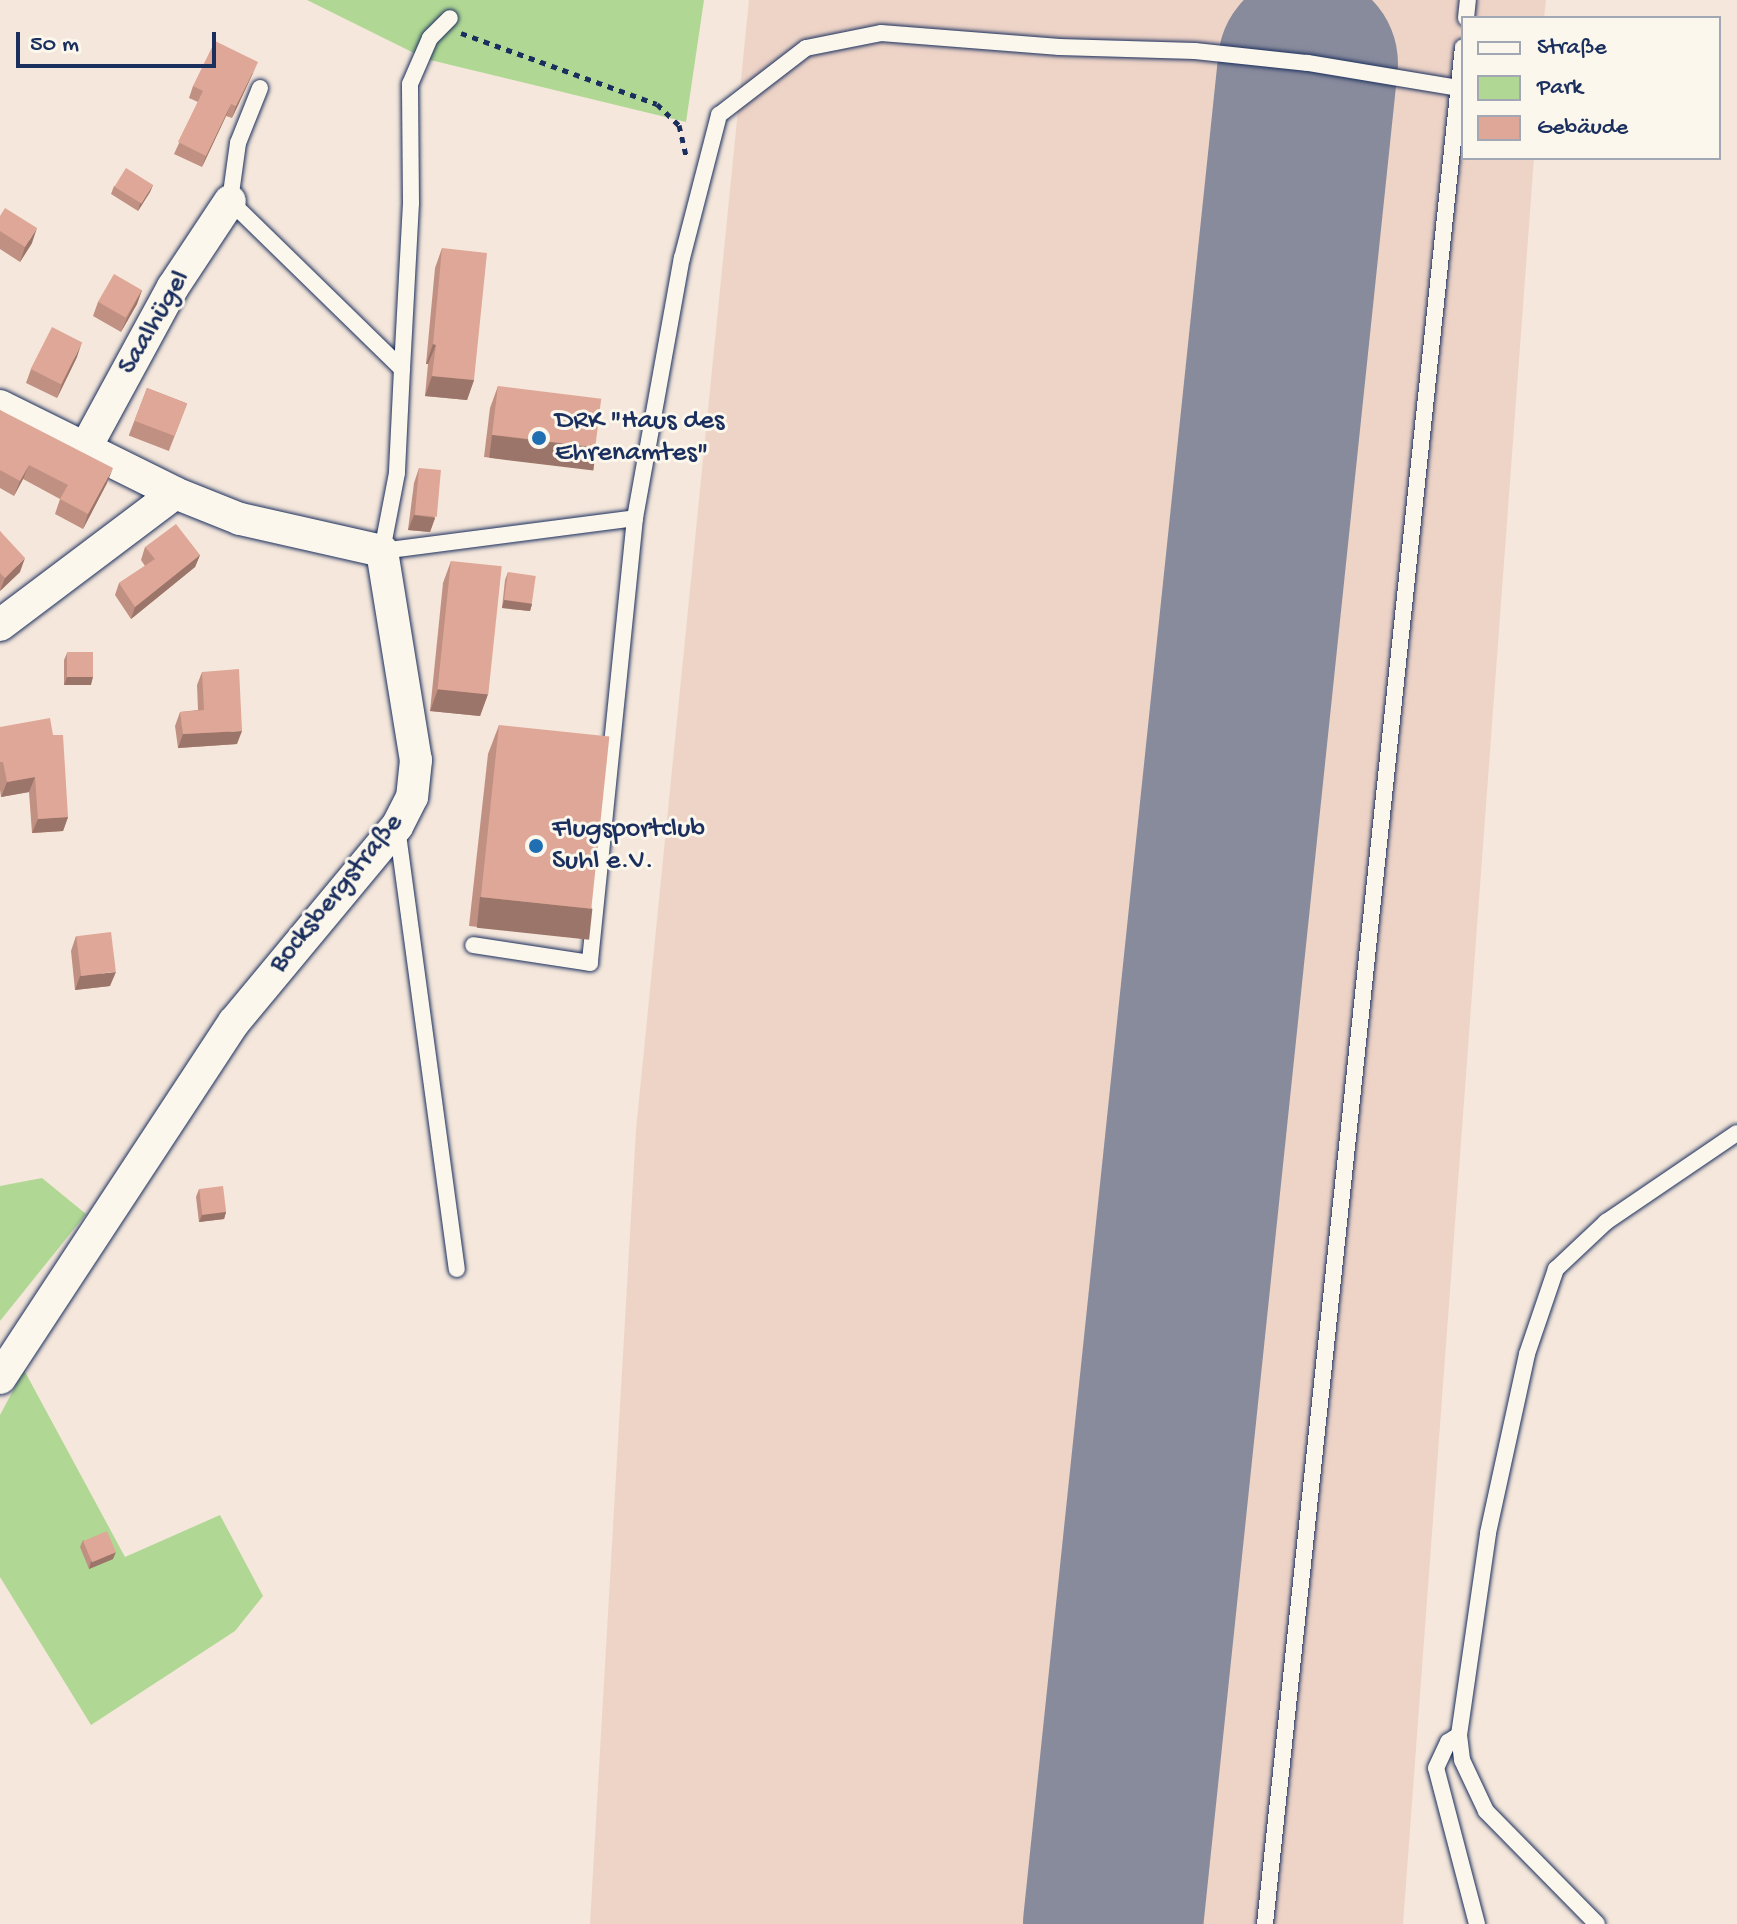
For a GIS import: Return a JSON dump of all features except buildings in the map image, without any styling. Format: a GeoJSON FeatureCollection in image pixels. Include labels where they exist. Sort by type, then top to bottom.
{"type":"FeatureCollection","features":[{"type":"Feature","properties":{"kind":"street","name":"Saalhügel"},"geometry":{"type":"LineString","coordinates":[[86,447],[173,287],[230,201]]}},
{"type":"Feature","properties":{"kind":"street"},"geometry":{"type":"LineString","coordinates":[[0,406],[175,493],[240,519],[382,551]]}},
{"type":"Feature","properties":{"kind":"street"},"geometry":{"type":"LineString","coordinates":[[0,625],[175,493]]}},
{"type":"Feature","properties":{"kind":"street","name":"Bocksbergstraße"},"geometry":{"type":"LineString","coordinates":[[0,1378],[234,1022],[397,826],[412,797],[416,760],[382,551]]}},
{"type":"Feature","properties":{"kind":"lane"},"geometry":{"type":"LineString","coordinates":[[450,18],[430,38],[410,84],[411,203],[397,473],[382,551],[635,518]]}},
{"type":"Feature","properties":{"kind":"lane"},"geometry":{"type":"LineString","coordinates":[[473,945],[590,963],[635,518],[682,258],[719,115],[806,48],[881,33],[1059,47],[1195,51],[1308,63],[1459,88]]}},
{"type":"Feature","properties":{"kind":"lane"},"geometry":{"type":"LineString","coordinates":[[1265,1924],[1461,68]]}},
{"type":"Feature","properties":{"kind":"lane"},"geometry":{"type":"LineString","coordinates":[[260,88],[238,143],[230,201],[402,369]]}},
{"type":"Feature","properties":{"kind":"lane"},"geometry":{"type":"LineString","coordinates":[[397,826],[457,1269]]}},
{"type":"Feature","properties":{"kind":"lane"},"geometry":{"type":"LineString","coordinates":[[1597,1924],[1486,1811],[1462,1760],[1459,1735],[1488,1533],[1527,1354],[1556,1269],[1606,1222],[1737,1133]]}},
{"type":"Feature","properties":{"kind":"lane"},"geometry":{"type":"LineString","coordinates":[[1459,1735],[1448,1742],[1436,1768],[1477,1924]]}},
{"type":"Feature","properties":{"kind":"path"},"geometry":{"type":"LineString","coordinates":[[450,18],[462,34],[611,84],[657,104],[679,125],[697,199]]}},
{"type":"Feature","properties":{"kind":"shaded area"},"geometry":{"type":"Polygon","coordinates":[[[749,0],[1546,0],[1544,16],[1461,16],[1461,160],[1534,160],[1403,1924],[590,1924],[636,1130],[749,0]]]}},
{"type":"Feature","properties":{"kind":"green space"},"geometry":{"type":"Polygon","coordinates":[[[307,0],[704,0],[686,122],[426,59],[307,0]]]}},
{"type":"Feature","properties":{"kind":"green space"},"geometry":{"type":"Polygon","coordinates":[[[42,1178],[86,1214],[0,1321],[0,1186],[42,1178]]]}},
{"type":"Feature","properties":{"kind":"green space"},"geometry":{"type":"Polygon","coordinates":[[[24,1370],[125,1557],[220,1515],[263,1596],[235,1631],[91,1725],[0,1577],[0,1415],[24,1370]]]}},
{"type":"Feature","properties":{"kind":"runway"},"geometry":{"type":"LineString","coordinates":[[1113,1924],[1308,63]]}},
{"type":"Feature","properties":{"kind":"place","name":"DRK \"Haus des Ehrenamtes\""},"geometry":{"type":"Point","coordinates":[539,438]}},
{"type":"Feature","properties":{"kind":"place","name":"Flugsportclub Suhl e.V."},"geometry":{"type":"Point","coordinates":[536,846]}}]}
